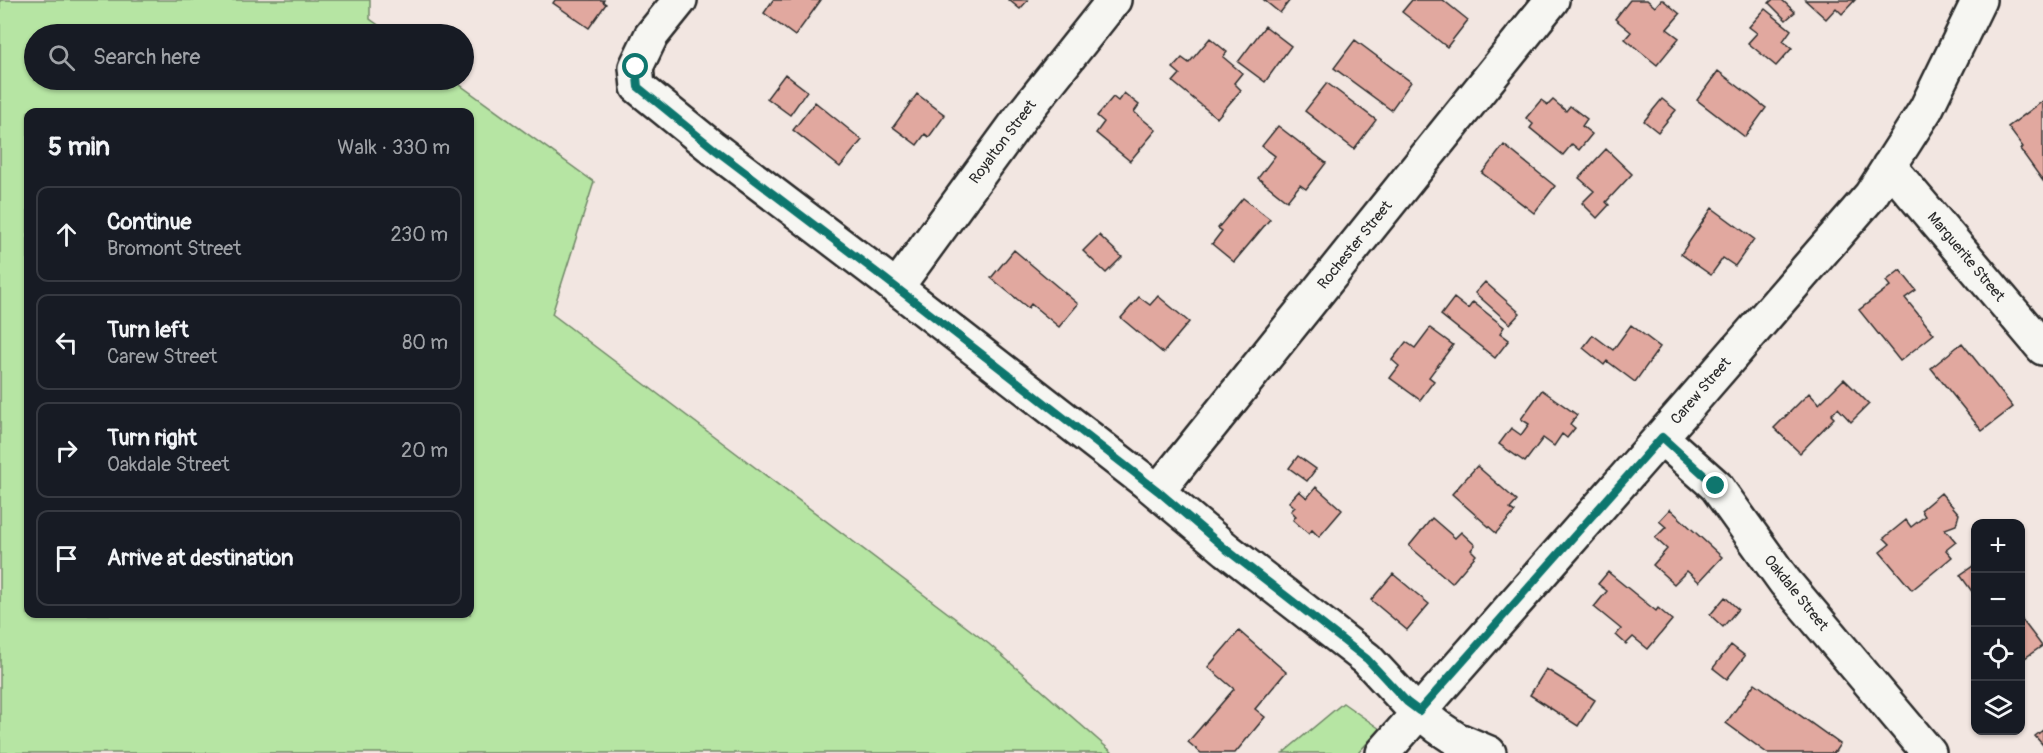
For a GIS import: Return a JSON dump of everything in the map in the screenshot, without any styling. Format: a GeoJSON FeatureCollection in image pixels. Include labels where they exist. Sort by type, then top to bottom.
{"type":"FeatureCollection","features":[{"type":"Feature","properties":{"kind":"street"},"geometry":{"type":"LineString","coordinates":[[680,0],[651,36],[636,67],[638,87],[713,148],[1158,491],[1227,550],[1367,659],[1407,702],[1438,727],[1456,739],[1489,753]]}},
{"type":"Feature","properties":{"kind":"street","name":"Royalton Street"},"geometry":{"type":"LineString","coordinates":[[896,288],[1021,117],[1114,0]]}},
{"type":"Feature","properties":{"kind":"street","name":"Rochester Street"},"geometry":{"type":"LineString","coordinates":[[1158,491],[1552,0]]}},
{"type":"Feature","properties":{"kind":"street","name":"Carew Street"},"geometry":{"type":"LineString","coordinates":[[1383,753],[1662,437],[1871,195],[1926,109],[1978,0]]}},
{"type":"Feature","properties":{"kind":"street","name":"Marguerite Street"},"geometry":{"type":"LineString","coordinates":[[1889,166],[2043,348]]}},
{"type":"Feature","properties":{"kind":"street","name":"Oakdale Street"},"geometry":{"type":"LineString","coordinates":[[1662,437],[1716,486],[1785,582],[1929,753]]}},
{"type":"Feature","properties":{"kind":"green space"},"geometry":{"type":"Polygon","coordinates":[[[0,0],[370,0],[370,19],[377,24],[24,24],[24,90],[467,90],[594,182],[552,314],[989,644],[1113,753],[0,753],[0,0]]]}},
{"type":"Feature","properties":{"kind":"green space"},"geometry":{"type":"Polygon","coordinates":[[[1343,703],[1380,729],[1358,753],[1283,753],[1343,703]]]}},
{"type":"Feature","properties":{"kind":"building"},"geometry":{"type":"Polygon","coordinates":[[[555,0],[604,0],[606,4],[589,28],[553,3],[555,0]]]}},
{"type":"Feature","properties":{"kind":"building"},"geometry":{"type":"Polygon","coordinates":[[[773,0],[821,0],[795,36],[764,13],[773,0]]]}},
{"type":"Feature","properties":{"kind":"building"},"geometry":{"type":"Polygon","coordinates":[[[1009,0],[1028,0],[1020,9],[1009,0]]]}},
{"type":"Feature","properties":{"kind":"building"},"geometry":{"type":"Polygon","coordinates":[[[1264,0],[1290,0],[1280,13],[1264,0]]]}},
{"type":"Feature","properties":{"kind":"building"},"geometry":{"type":"Polygon","coordinates":[[[1412,0],[1443,0],[1468,20],[1447,47],[1402,12],[1412,0]]]}},
{"type":"Feature","properties":{"kind":"building"},"geometry":{"type":"Polygon","coordinates":[[[1630,0],[1647,0],[1655,7],[1663,0],[1680,14],[1667,29],[1679,38],[1657,65],[1625,39],[1631,32],[1615,19],[1630,0]]]}},
{"type":"Feature","properties":{"kind":"building"},"geometry":{"type":"Polygon","coordinates":[[[1772,0],[1782,0],[1795,12],[1786,20],[1769,3],[1772,0]]]}},
{"type":"Feature","properties":{"kind":"building"},"geometry":{"type":"Polygon","coordinates":[[[1805,0],[1855,0],[1842,14],[1836,8],[1826,19],[1805,0]]]}},
{"type":"Feature","properties":{"kind":"building"},"geometry":{"type":"Polygon","coordinates":[[[1765,9],[1791,30],[1783,41],[1792,48],[1776,66],[1748,43],[1757,33],[1749,27],[1765,9]]]}},
{"type":"Feature","properties":{"kind":"building"},"geometry":{"type":"Polygon","coordinates":[[[1265,26],[1291,46],[1265,82],[1238,62],[1265,26]]]}},
{"type":"Feature","properties":{"kind":"building"},"geometry":{"type":"Polygon","coordinates":[[[1210,38],[1227,52],[1223,57],[1242,73],[1234,83],[1241,90],[1217,118],[1173,82],[1180,74],[1173,68],[1182,58],[1189,63],[1210,38]]]}},
{"type":"Feature","properties":{"kind":"building"},"geometry":{"type":"Polygon","coordinates":[[[1355,40],[1411,82],[1391,110],[1334,68],[1355,40]]]}},
{"type":"Feature","properties":{"kind":"building"},"geometry":{"type":"Polygon","coordinates":[[[1718,71],[1766,108],[1745,137],[1697,100],[1718,71]]]}},
{"type":"Feature","properties":{"kind":"building"},"geometry":{"type":"Polygon","coordinates":[[[785,74],[807,91],[790,115],[767,98],[785,74]]]}},
{"type":"Feature","properties":{"kind":"building"},"geometry":{"type":"Polygon","coordinates":[[[1327,83],[1376,120],[1354,149],[1305,111],[1327,83]]]}},
{"type":"Feature","properties":{"kind":"building"},"geometry":{"type":"Polygon","coordinates":[[[1124,93],[1139,105],[1134,112],[1156,130],[1130,161],[1096,133],[1104,122],[1097,116],[1113,97],[1118,101],[1124,93]]]}},
{"type":"Feature","properties":{"kind":"building"},"geometry":{"type":"Polygon","coordinates":[[[917,94],[945,115],[929,137],[925,134],[917,145],[893,127],[917,94]]]}},
{"type":"Feature","properties":{"kind":"building"},"geometry":{"type":"Polygon","coordinates":[[[1662,99],[1676,110],[1658,132],[1644,121],[1662,99]]]}},
{"type":"Feature","properties":{"kind":"building"},"geometry":{"type":"Polygon","coordinates":[[[1541,100],[1548,105],[1553,100],[1566,111],[1570,106],[1587,119],[1582,126],[1592,134],[1579,150],[1572,144],[1563,155],[1530,128],[1533,124],[1526,118],[1541,100]]]}},
{"type":"Feature","properties":{"kind":"building"},"geometry":{"type":"Polygon","coordinates":[[[2043,101],[2043,181],[2020,149],[2023,147],[2008,127],[2043,101]]]}},
{"type":"Feature","properties":{"kind":"building"},"geometry":{"type":"Polygon","coordinates":[[[815,102],[862,140],[840,167],[793,130],[815,102]]]}},
{"type":"Feature","properties":{"kind":"building"},"geometry":{"type":"Polygon","coordinates":[[[1278,126],[1326,163],[1306,189],[1300,185],[1287,201],[1258,178],[1275,156],[1262,146],[1278,126]]]}},
{"type":"Feature","properties":{"kind":"building"},"geometry":{"type":"Polygon","coordinates":[[[1504,145],[1555,186],[1534,213],[1482,173],[1504,145]]]}},
{"type":"Feature","properties":{"kind":"building"},"geometry":{"type":"Polygon","coordinates":[[[1606,149],[1632,174],[1606,202],[1609,205],[1597,218],[1582,203],[1594,191],[1579,178],[1606,149]]]}},
{"type":"Feature","properties":{"kind":"building"},"geometry":{"type":"Polygon","coordinates":[[[1243,198],[1270,219],[1234,262],[1212,244],[1222,231],[1218,228],[1243,198]]]}},
{"type":"Feature","properties":{"kind":"building"},"geometry":{"type":"Polygon","coordinates":[[[1712,208],[1754,239],[1735,266],[1723,258],[1711,275],[1681,254],[1712,208]]]}},
{"type":"Feature","properties":{"kind":"building"},"geometry":{"type":"Polygon","coordinates":[[[1099,235],[1122,257],[1106,273],[1083,251],[1099,235]]]}},
{"type":"Feature","properties":{"kind":"building"},"geometry":{"type":"Polygon","coordinates":[[[1014,250],[1078,304],[1059,327],[1031,304],[1028,308],[991,278],[1014,250]]]}},
{"type":"Feature","properties":{"kind":"building"},"geometry":{"type":"Polygon","coordinates":[[[1900,270],[1916,290],[1905,298],[1934,334],[1900,361],[1859,310],[1890,286],[1886,281],[1900,270]]]}},
{"type":"Feature","properties":{"kind":"building"},"geometry":{"type":"Polygon","coordinates":[[[1485,282],[1520,313],[1510,324],[1475,293],[1485,282]]]}},
{"type":"Feature","properties":{"kind":"building"},"geometry":{"type":"Polygon","coordinates":[[[1158,296],[1189,322],[1163,353],[1121,318],[1139,297],[1150,305],[1158,296]]]}},
{"type":"Feature","properties":{"kind":"building"},"geometry":{"type":"Polygon","coordinates":[[[1454,298],[1468,309],[1473,302],[1504,327],[1500,333],[1509,340],[1495,358],[1441,315],[1454,298]]]}},
{"type":"Feature","properties":{"kind":"building"},"geometry":{"type":"Polygon","coordinates":[[[1631,325],[1660,347],[1635,382],[1607,361],[1604,365],[1583,348],[1593,335],[1613,350],[1631,325]]]}},
{"type":"Feature","properties":{"kind":"building"},"geometry":{"type":"Polygon","coordinates":[[[1430,328],[1453,345],[1429,377],[1434,381],[1420,400],[1390,378],[1399,366],[1392,360],[1406,342],[1415,348],[1430,328]]]}},
{"type":"Feature","properties":{"kind":"building"},"geometry":{"type":"Polygon","coordinates":[[[1962,343],[2013,407],[1982,431],[1931,368],[1962,343]]]}},
{"type":"Feature","properties":{"kind":"building"},"geometry":{"type":"Polygon","coordinates":[[[1844,379],[1869,404],[1851,422],[1838,408],[1831,415],[1834,418],[1800,453],[1774,428],[1809,393],[1819,404],[1844,379]]]}},
{"type":"Feature","properties":{"kind":"building"},"geometry":{"type":"Polygon","coordinates":[[[1542,390],[1577,415],[1570,424],[1575,428],[1567,438],[1562,434],[1554,446],[1543,438],[1525,462],[1499,444],[1511,428],[1521,435],[1529,424],[1521,419],[1542,390]]]}},
{"type":"Feature","properties":{"kind":"building"},"geometry":{"type":"Polygon","coordinates":[[[1298,456],[1316,469],[1307,481],[1289,468],[1298,456]]]}},
{"type":"Feature","properties":{"kind":"building"},"geometry":{"type":"Polygon","coordinates":[[[1477,466],[1517,501],[1510,509],[1515,512],[1496,533],[1452,494],[1477,466]]]}},
{"type":"Feature","properties":{"kind":"building"},"geometry":{"type":"Polygon","coordinates":[[[1316,487],[1342,510],[1319,537],[1312,530],[1309,534],[1293,520],[1296,516],[1291,511],[1295,507],[1289,502],[1299,491],[1307,498],[1316,487]]]}},
{"type":"Feature","properties":{"kind":"building"},"geometry":{"type":"Polygon","coordinates":[[[1941,493],[1959,514],[1956,525],[1945,529],[1956,542],[1946,550],[1952,557],[1912,590],[1880,552],[1890,544],[1884,538],[1906,520],[1911,527],[1925,516],[1921,510],[1941,493]]]}},
{"type":"Feature","properties":{"kind":"building"},"geometry":{"type":"Polygon","coordinates":[[[1670,509],[1722,557],[1699,582],[1687,571],[1674,584],[1653,565],[1667,549],[1655,538],[1666,527],[1659,521],[1670,509]]]}},
{"type":"Feature","properties":{"kind":"building"},"geometry":{"type":"Polygon","coordinates":[[[1432,518],[1455,538],[1461,532],[1475,545],[1471,550],[1476,555],[1452,583],[1409,546],[1432,518]]]}},
{"type":"Feature","properties":{"kind":"building"},"geometry":{"type":"Polygon","coordinates":[[[1971,567],[1971,590],[1960,575],[1971,567]]]}},
{"type":"Feature","properties":{"kind":"building"},"geometry":{"type":"Polygon","coordinates":[[[1608,572],[1656,611],[1658,608],[1672,620],[1648,649],[1633,637],[1626,644],[1616,635],[1621,629],[1594,607],[1607,591],[1598,584],[1608,572]]]}},
{"type":"Feature","properties":{"kind":"building"},"geometry":{"type":"Polygon","coordinates":[[[1393,574],[1429,604],[1407,630],[1371,600],[1393,574]]]}},
{"type":"Feature","properties":{"kind":"building"},"geometry":{"type":"Polygon","coordinates":[[[1725,597],[1738,609],[1723,627],[1710,615],[1725,597]]]}},
{"type":"Feature","properties":{"kind":"building"},"geometry":{"type":"Polygon","coordinates":[[[2025,624],[2042,646],[2025,658],[2025,624]]]}},
{"type":"Feature","properties":{"kind":"building"},"geometry":{"type":"Polygon","coordinates":[[[1239,631],[1286,672],[1255,709],[1265,717],[1235,753],[1201,753],[1188,742],[1234,689],[1208,667],[1239,631]]]}},
{"type":"Feature","properties":{"kind":"building"},"geometry":{"type":"Polygon","coordinates":[[[1731,645],[1745,656],[1727,679],[1713,668],[1731,645]]]}},
{"type":"Feature","properties":{"kind":"building"},"geometry":{"type":"Polygon","coordinates":[[[1546,669],[1595,700],[1578,726],[1530,695],[1546,669]]]}},
{"type":"Feature","properties":{"kind":"building"},"geometry":{"type":"Polygon","coordinates":[[[1755,683],[1840,744],[1834,753],[1767,753],[1726,723],[1755,683]]]}},
{"type":"Feature","properties":{"kind":"building"},"geometry":{"type":"Polygon","coordinates":[[[2043,730],[2043,745],[2035,736],[2043,730]]]}},
{"type":"Feature","properties":{"kind":"route"},"geometry":{"type":"LineString","coordinates":[[636,67],[638,87],[713,148],[1146,482],[1227,550],[1367,659],[1407,702],[1419,711],[1662,437],[1716,486]]}}]}
